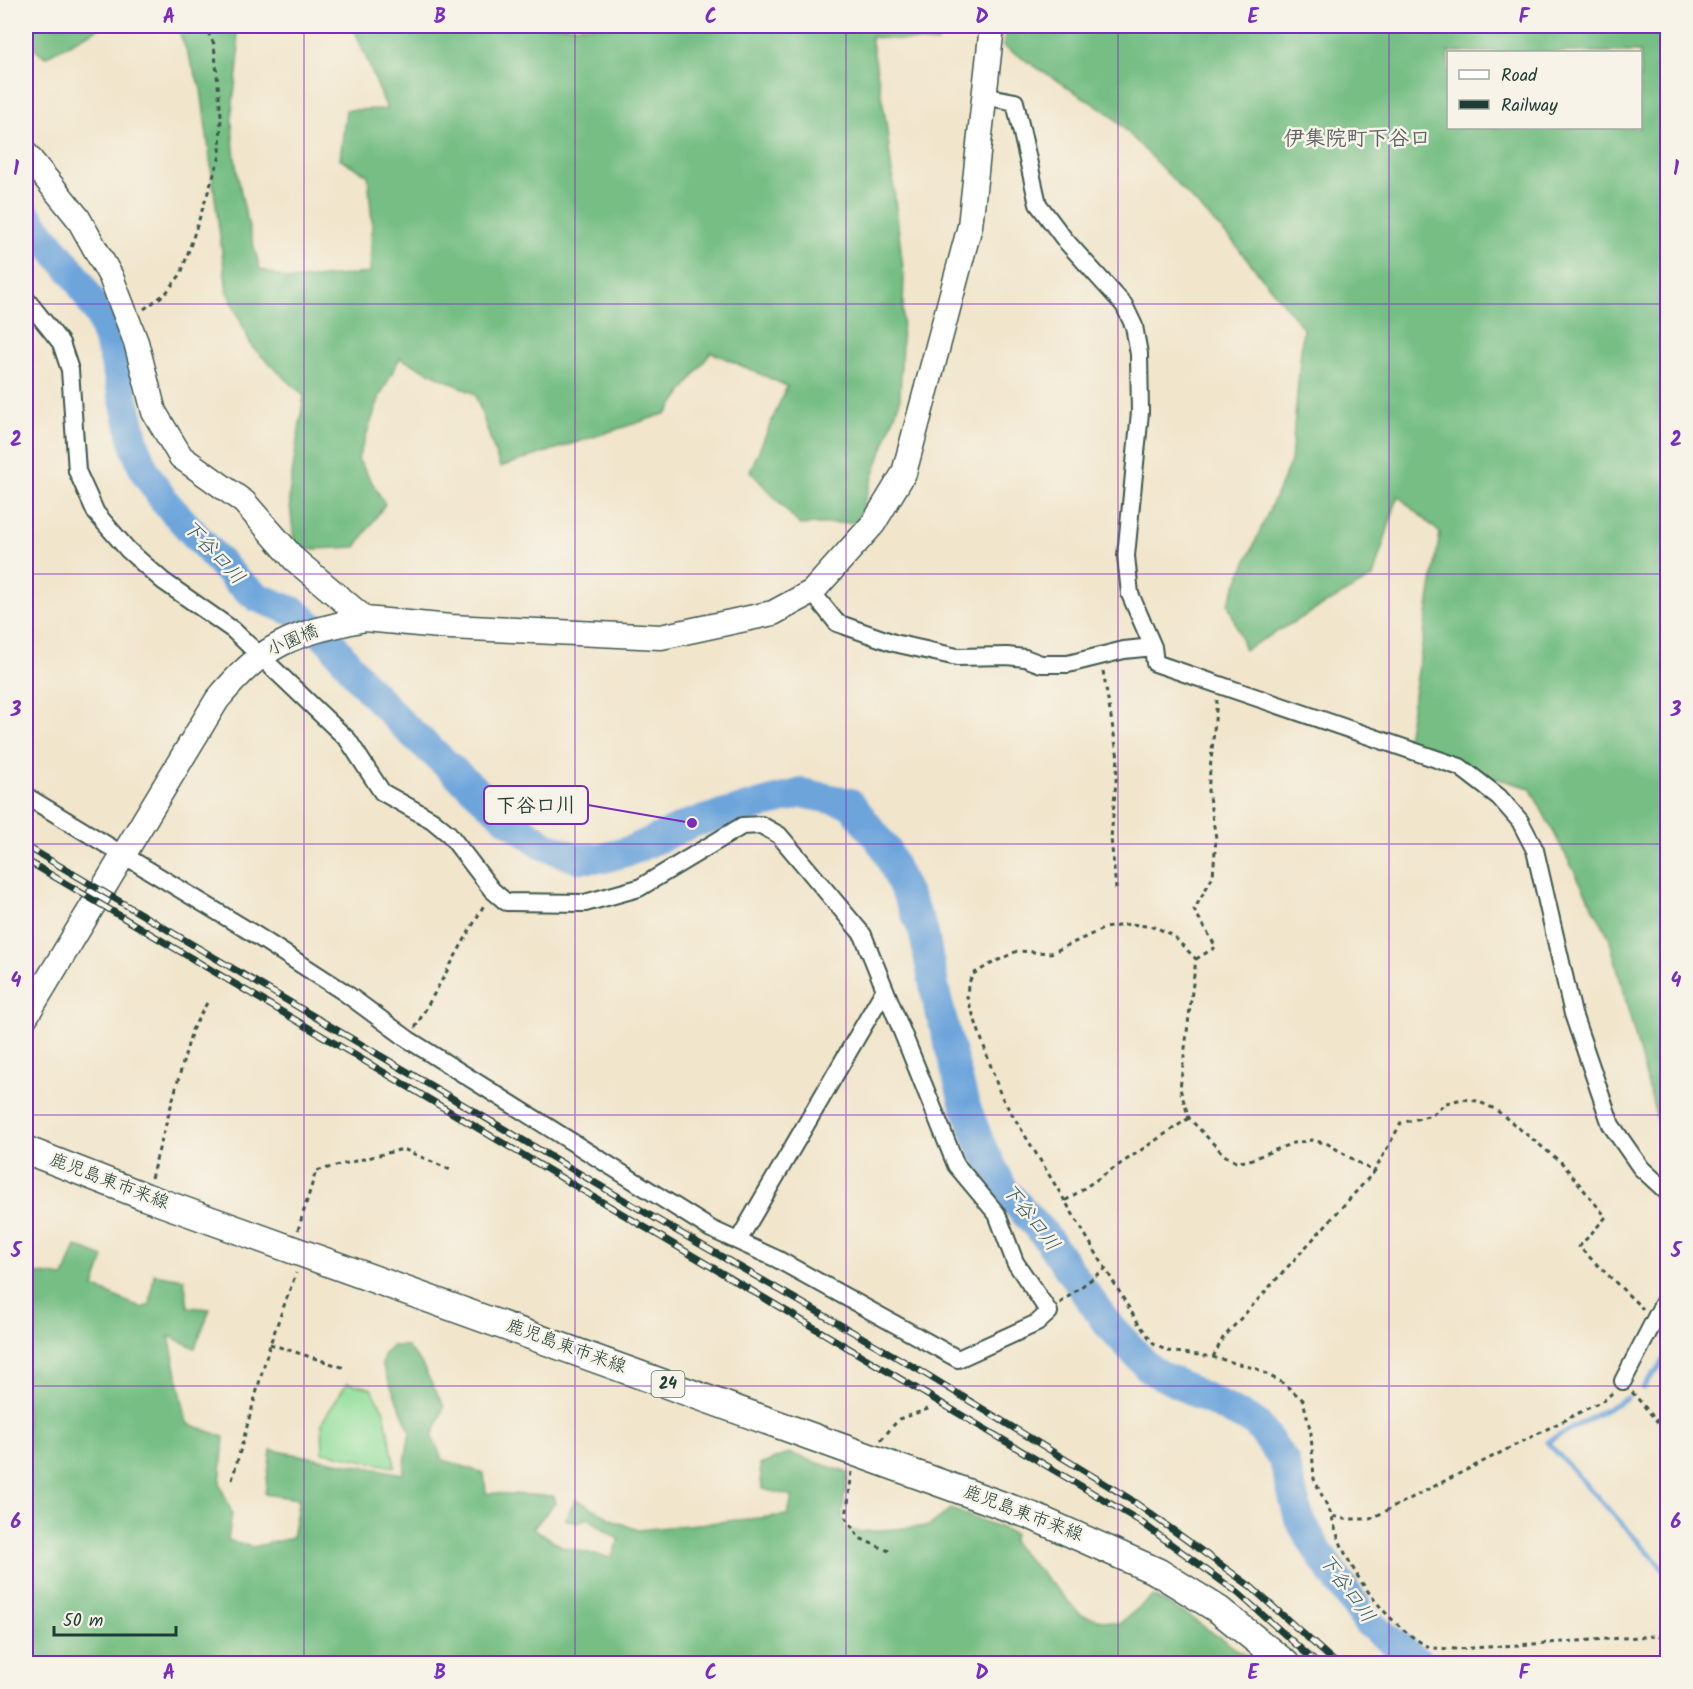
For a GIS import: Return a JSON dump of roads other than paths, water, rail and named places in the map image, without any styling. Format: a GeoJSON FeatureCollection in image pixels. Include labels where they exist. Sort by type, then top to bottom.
{"type":"FeatureCollection","features":[{"type":"Feature","properties":{"kind":"main road","name":"鹿児島東市来線"},"geometry":{"type":"LineString","coordinates":[[26,1150],[146,1197],[1032,1516],[1158,1572],[1220,1610],[1286,1664]]}},
{"type":"Feature","properties":{"kind":"street","name":"小園橋"},"geometry":{"type":"LineString","coordinates":[[257,656],[311,630],[365,619],[451,627],[661,637],[773,613],[812,592],[873,524],[904,473],[970,226],[992,26]]}},
{"type":"Feature","properties":{"kind":"street"},"geometry":{"type":"LineString","coordinates":[[984,96],[1015,102],[1038,204],[1065,240],[1124,305],[1134,326],[1139,354],[1140,412],[1126,556],[1130,594],[1153,647],[1155,663],[1460,767],[1498,797],[1520,821],[1535,850],[1573,1014],[1611,1125],[1641,1168],[1668,1193]]}},
{"type":"Feature","properties":{"kind":"street"},"geometry":{"type":"LineString","coordinates":[[26,154],[78,218],[111,277],[136,342],[154,412],[181,457],[244,502],[295,560],[365,619]]}},
{"type":"Feature","properties":{"kind":"street"},"geometry":{"type":"LineString","coordinates":[[26,299],[61,343],[67,361],[73,399],[76,471],[96,513],[128,550],[163,581],[233,630],[257,656],[348,740],[382,792],[432,820],[449,834],[492,890],[506,902],[585,903],[639,888],[742,826],[761,825],[779,835],[863,935],[956,1165],[997,1214],[1015,1262],[1049,1312],[1037,1323],[958,1359],[777,1259],[711,1229],[409,1040],[344,992],[26,796]]}},
{"type":"Feature","properties":{"kind":"street"},"geometry":{"type":"LineString","coordinates":[[812,592],[837,623],[894,643],[957,657],[1025,658],[1041,664],[1068,664],[1124,650],[1153,647]]}},
{"type":"Feature","properties":{"kind":"street"},"geometry":{"type":"LineString","coordinates":[[26,1016],[217,700],[257,656]]}},
{"type":"Feature","properties":{"kind":"street"},"geometry":{"type":"LineString","coordinates":[[738,1241],[885,988]]}},
{"type":"Feature","properties":{"kind":"street"},"geometry":{"type":"LineString","coordinates":[[1623,1381],[1653,1319],[1668,1294]]}},
{"type":"Feature","properties":{"kind":"waterway","name":"下谷口川"},"geometry":{"type":"LineString","coordinates":[[26,215],[77,278],[101,318],[113,355],[136,450],[145,472],[165,502],[237,581],[257,597],[295,612],[329,640],[363,683],[404,726],[506,818],[544,845],[576,858],[604,858],[632,850],[692,823],[802,793],[850,803],[886,849],[923,930],[937,1000],[964,1102],[979,1141],[1004,1190],[1044,1234],[1106,1322],[1151,1370],[1257,1424],[1284,1461],[1299,1519],[1321,1556],[1367,1622],[1421,1664]]}},
{"type":"Feature","properties":{"kind":"waterway"},"geometry":{"type":"LineString","coordinates":[[1643,1388],[1668,1355]]}},
{"type":"Feature","properties":{"kind":"waterway"},"geometry":{"type":"LineString","coordinates":[[1627,1398],[1547,1442],[1668,1574]]}},
{"type":"Feature","properties":{"kind":"railway"},"geometry":{"type":"LineString","coordinates":[[26,846],[658,1220],[924,1373],[1130,1499],[1250,1586],[1337,1664]]}},
{"type":"Feature","properties":{"kind":"railway"},"geometry":{"type":"LineString","coordinates":[[26,860],[1138,1520],[1238,1593],[1318,1664]]}},
{"type":"Feature","properties":{"kind":"place","name":"下谷口川"},"geometry":{"type":"Point","coordinates":[692,823]}},
{"type":"Feature","properties":{"kind":"district","name":"伊集院町下谷口"},"geometry":{"type":"Point","coordinates":[1357,139]}}]}
